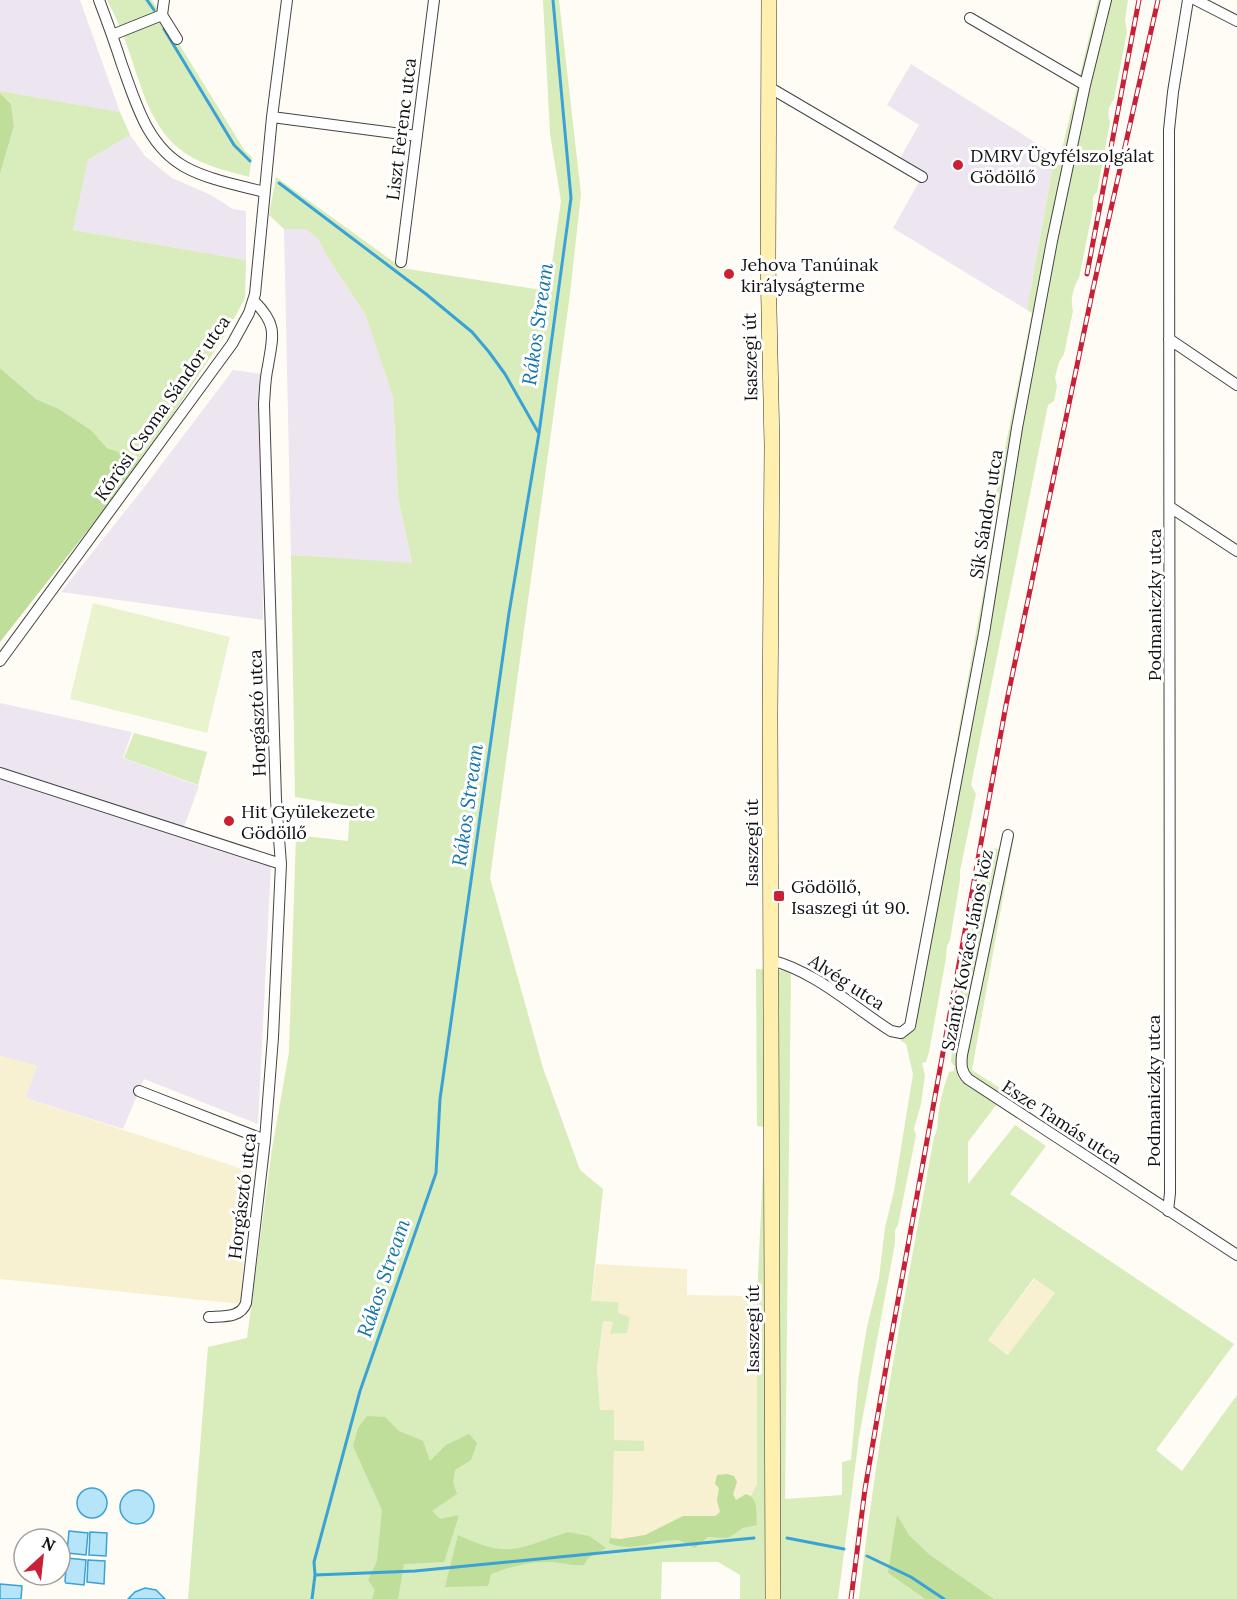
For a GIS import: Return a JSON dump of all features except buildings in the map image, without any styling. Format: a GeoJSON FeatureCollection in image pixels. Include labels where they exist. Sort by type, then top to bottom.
{"type":"FeatureCollection","features":[{"type":"Feature","properties":{"kind":"main road","name":"Isaszegi út"},"geometry":{"type":"LineString","coordinates":[[769,0],[767,86],[772,445],[770,960],[773,1599]]}},
{"type":"Feature","properties":{"kind":"street"},"geometry":{"type":"LineString","coordinates":[[99,0],[139,111],[152,136],[162,148],[179,163],[196,172],[264,192]]}},
{"type":"Feature","properties":{"kind":"street"},"geometry":{"type":"LineString","coordinates":[[164,0],[162,15],[177,39]]}},
{"type":"Feature","properties":{"kind":"street","name":"Kőrösi Csoma Sándor utca"},"geometry":{"type":"LineString","coordinates":[[0,661],[232,344],[254,301],[272,117],[287,0]]}},
{"type":"Feature","properties":{"kind":"street","name":"Liszt Ferenc utca"},"geometry":{"type":"LineString","coordinates":[[401,262],[434,0]]}},
{"type":"Feature","properties":{"kind":"street","name":"Sík Sándor utca"},"geometry":{"type":"LineString","coordinates":[[904,1032],[911,1023],[919,986],[984,633],[1019,417],[1052,241],[1084,85],[1106,0]]}},
{"type":"Feature","properties":{"kind":"street","name":"Podmaniczky utca"},"geometry":{"type":"LineString","coordinates":[[1168,1210],[1170,1193],[1169,130],[1188,0]]}},
{"type":"Feature","properties":{"kind":"street"},"geometry":{"type":"LineString","coordinates":[[1196,0],[1237,21]]}},
{"type":"Feature","properties":{"kind":"street"},"geometry":{"type":"LineString","coordinates":[[112,35],[162,15]]}},
{"type":"Feature","properties":{"kind":"street"},"geometry":{"type":"LineString","coordinates":[[970,18],[1084,85]]}},
{"type":"Feature","properties":{"kind":"street"},"geometry":{"type":"LineString","coordinates":[[767,86],[922,177]]}},
{"type":"Feature","properties":{"kind":"street"},"geometry":{"type":"LineString","coordinates":[[272,117],[417,136]]}},
{"type":"Feature","properties":{"kind":"street","name":"Horgásztó utca"},"geometry":{"type":"LineString","coordinates":[[209,1317],[236,1314],[245,1307],[265,1140],[273,1037],[281,864],[276,800],[265,415],[265,382],[274,339],[269,319],[254,301]]}},
{"type":"Feature","properties":{"kind":"street"},"geometry":{"type":"LineString","coordinates":[[1169,339],[1237,385]]}},
{"type":"Feature","properties":{"kind":"street"},"geometry":{"type":"LineString","coordinates":[[1170,507],[1237,551]]}},
{"type":"Feature","properties":{"kind":"street"},"geometry":{"type":"LineString","coordinates":[[0,773],[281,864]]}},
{"type":"Feature","properties":{"kind":"street","name":"Szántó Kovács János köz"},"geometry":{"type":"LineString","coordinates":[[963,1072],[962,1055],[1008,835]]}},
{"type":"Feature","properties":{"kind":"street","name":"Alvég utca"},"geometry":{"type":"LineString","coordinates":[[770,960],[785,964],[807,975],[891,1031],[904,1032]]}},
{"type":"Feature","properties":{"kind":"street","name":"Esze Tamás utca"},"geometry":{"type":"LineString","coordinates":[[963,1072],[968,1079],[1237,1255]]}},
{"type":"Feature","properties":{"kind":"street"},"geometry":{"type":"LineString","coordinates":[[139,1091],[265,1140]]}},
{"type":"Feature","properties":{"kind":"shaded area"},"geometry":{"type":"Polygon","coordinates":[[[0,0],[80,0],[120,112],[0,91],[0,0]]]}},
{"type":"Feature","properties":{"kind":"shaded area"},"geometry":{"type":"Polygon","coordinates":[[[911,64],[1055,155],[1027,310],[893,228],[924,173],[900,158],[919,125],[887,105],[911,64]]]}},
{"type":"Feature","properties":{"kind":"shaded area"},"geometry":{"type":"Polygon","coordinates":[[[130,135],[145,156],[172,178],[211,195],[233,209],[246,211],[246,260],[73,230],[88,160],[130,135]]]}},
{"type":"Feature","properties":{"kind":"shaded area"},"geometry":{"type":"Polygon","coordinates":[[[284,229],[306,229],[319,240],[326,255],[365,314],[393,397],[398,498],[412,564],[291,555],[284,229]]]}},
{"type":"Feature","properties":{"kind":"shaded area"},"geometry":{"type":"Polygon","coordinates":[[[233,370],[261,374],[263,620],[61,592],[146,485],[233,370]]]}},
{"type":"Feature","properties":{"kind":"shaded area"},"geometry":{"type":"Polygon","coordinates":[[[0,703],[132,732],[123,758],[199,786],[184,827],[271,863],[258,1124],[144,1079],[123,1129],[25,1098],[37,1066],[0,1056],[0,703]]]}},
{"type":"Feature","properties":{"kind":"shaded area"},"geometry":{"type":"Polygon","coordinates":[[[0,1056],[37,1066],[25,1098],[252,1172],[240,1304],[0,1279],[0,1056]]]}},
{"type":"Feature","properties":{"kind":"shaded area"},"geometry":{"type":"Polygon","coordinates":[[[596,1264],[687,1269],[687,1295],[757,1296],[757,1484],[731,1536],[610,1544],[614,1451],[644,1451],[643,1441],[614,1441],[614,1410],[600,1411],[597,1368],[603,1321],[613,1322],[610,1334],[627,1333],[630,1317],[618,1314],[619,1302],[591,1302],[596,1264]]]}},
{"type":"Feature","properties":{"kind":"shaded area"},"geometry":{"type":"Polygon","coordinates":[[[1035,1278],[1055,1293],[1009,1355],[988,1340],[1035,1278]]]}},
{"type":"Feature","properties":{"kind":"green space"},"geometry":{"type":"Polygon","coordinates":[[[107,0],[152,0],[245,151],[252,157],[249,177],[216,168],[192,158],[172,142],[162,130],[146,101],[120,28],[107,0]]]}},
{"type":"Feature","properties":{"kind":"green space"},"geometry":{"type":"Polygon","coordinates":[[[543,0],[559,0],[581,194],[570,294],[490,878],[543,1068],[580,1170],[603,1189],[591,1301],[619,1302],[618,1313],[630,1317],[627,1333],[610,1334],[613,1322],[603,1321],[597,1368],[600,1410],[614,1410],[614,1440],[644,1441],[644,1451],[614,1451],[611,1544],[730,1536],[757,1484],[757,1296],[765,1127],[757,1126],[756,969],[791,971],[785,1499],[842,1495],[842,1462],[851,1460],[858,1381],[867,1327],[879,1278],[885,1227],[894,1191],[913,1074],[906,1044],[900,1040],[908,1015],[998,509],[994,504],[1032,313],[1027,310],[1055,155],[1060,157],[1098,0],[1128,0],[1125,20],[1127,32],[1114,99],[1109,110],[1110,122],[1097,192],[1093,197],[1093,209],[1079,278],[1073,294],[1073,311],[1064,354],[1055,377],[1057,386],[1054,401],[1048,405],[971,785],[976,794],[960,871],[929,1052],[926,1062],[922,1063],[925,1075],[921,1104],[914,1129],[916,1135],[898,1225],[895,1230],[895,1243],[859,1437],[838,1599],[740,1599],[740,1575],[718,1562],[662,1562],[661,1599],[188,1599],[208,1347],[247,1338],[272,1149],[289,1052],[296,835],[348,841],[350,806],[295,797],[291,555],[412,563],[398,498],[393,397],[365,314],[326,255],[319,240],[306,229],[284,229],[269,215],[276,177],[402,268],[548,291],[561,201],[550,134],[543,0]]]}},
{"type":"Feature","properties":{"kind":"green space"},"geometry":{"type":"Polygon","coordinates":[[[0,91],[120,112],[130,135],[88,160],[73,230],[246,260],[245,298],[228,330],[143,460],[107,448],[91,430],[59,409],[36,399],[0,368],[0,174],[14,126],[11,104],[0,91]]]}},
{"type":"Feature","properties":{"kind":"green space"},"geometry":{"type":"Polygon","coordinates":[[[0,93],[11,104],[14,126],[0,174],[0,93]]]}},
{"type":"Feature","properties":{"kind":"green space"},"geometry":{"type":"Polygon","coordinates":[[[0,368],[36,399],[59,409],[91,430],[107,448],[143,460],[0,642],[0,368]]]}},
{"type":"Feature","properties":{"kind":"green space"},"geometry":{"type":"Polygon","coordinates":[[[93,603],[230,637],[207,733],[70,699],[93,603]]]}},
{"type":"Feature","properties":{"kind":"green space"},"geometry":{"type":"Polygon","coordinates":[[[134,733],[207,752],[198,785],[124,758],[134,733]]]}},
{"type":"Feature","properties":{"kind":"green space"},"geometry":{"type":"Polygon","coordinates":[[[1006,833],[1014,836],[972,1070],[1006,1092],[968,1142],[968,1184],[1015,1125],[1046,1146],[1010,1194],[1234,1344],[1156,1450],[1182,1471],[1237,1395],[1237,1599],[994,1599],[930,1555],[909,1535],[888,1573],[925,1599],[859,1599],[874,1483],[902,1310],[941,1101],[949,1072],[954,1071],[955,1067],[951,1062],[957,1011],[980,881],[985,869],[986,848],[1001,849],[1006,833]],[[1034,1278],[988,1340],[1008,1355],[1055,1293],[1034,1278]]]}},
{"type":"Feature","properties":{"kind":"green space"},"geometry":{"type":"Polygon","coordinates":[[[367,1416],[385,1417],[399,1431],[423,1441],[430,1461],[446,1445],[469,1434],[477,1443],[471,1460],[455,1470],[453,1482],[457,1494],[432,1511],[440,1519],[459,1515],[444,1562],[404,1564],[398,1599],[372,1599],[375,1590],[368,1580],[377,1561],[382,1510],[353,1446],[358,1428],[367,1416]]]}},
{"type":"Feature","properties":{"kind":"green space"},"geometry":{"type":"Polygon","coordinates":[[[717,1475],[734,1476],[737,1482],[733,1494],[736,1500],[746,1494],[753,1499],[757,1525],[743,1528],[728,1538],[708,1537],[695,1548],[678,1540],[626,1547],[609,1543],[610,1538],[620,1539],[645,1535],[683,1516],[715,1516],[720,1512],[717,1500],[719,1488],[715,1484],[717,1475]]]}},
{"type":"Feature","properties":{"kind":"green space"},"geometry":{"type":"Polygon","coordinates":[[[897,1515],[909,1535],[930,1555],[994,1599],[925,1599],[888,1573],[897,1515]]]}},
{"type":"Feature","properties":{"kind":"green space"},"geometry":{"type":"Polygon","coordinates":[[[568,1532],[589,1536],[606,1548],[588,1558],[584,1565],[549,1562],[527,1564],[491,1574],[488,1586],[445,1587],[458,1535],[490,1547],[513,1549],[568,1532]]]}},
{"type":"Feature","properties":{"kind":"water"},"geometry":{"type":"Polygon","coordinates":[[[92,1488],[103,1492],[107,1503],[103,1514],[92,1518],[81,1514],[77,1503],[81,1492],[92,1488]]]}},
{"type":"Feature","properties":{"kind":"water"},"geometry":{"type":"Polygon","coordinates":[[[137,1490],[149,1495],[154,1507],[149,1519],[137,1524],[125,1519],[120,1507],[125,1495],[137,1490]]]}},
{"type":"Feature","properties":{"kind":"water"},"geometry":{"type":"Polygon","coordinates":[[[72,1531],[88,1533],[86,1555],[72,1554],[72,1531]]]}},
{"type":"Feature","properties":{"kind":"water"},"geometry":{"type":"Polygon","coordinates":[[[90,1532],[107,1533],[106,1556],[89,1555],[90,1532]]]}},
{"type":"Feature","properties":{"kind":"water"},"geometry":{"type":"Polygon","coordinates":[[[72,1559],[86,1560],[84,1585],[72,1584],[72,1559]]]}},
{"type":"Feature","properties":{"kind":"water"},"geometry":{"type":"Polygon","coordinates":[[[88,1560],[105,1561],[104,1584],[87,1582],[88,1560]]]}},
{"type":"Feature","properties":{"kind":"water"},"geometry":{"type":"Polygon","coordinates":[[[0,1584],[22,1587],[21,1599],[0,1599],[0,1584]]]}},
{"type":"Feature","properties":{"kind":"water"},"geometry":{"type":"Polygon","coordinates":[[[145,1588],[156,1590],[165,1599],[128,1599],[135,1592],[145,1588]]]}},
{"type":"Feature","properties":{"kind":"waterway"},"geometry":{"type":"LineString","coordinates":[[147,0],[154,10]]}},
{"type":"Feature","properties":{"kind":"waterway","name":"Rákos Stream"},"geometry":{"type":"LineString","coordinates":[[312,1599],[314,1562],[360,1391],[436,1173],[440,1099],[509,613],[539,433],[571,198],[553,0]]}},
{"type":"Feature","properties":{"kind":"waterway"},"geometry":{"type":"LineString","coordinates":[[164,29],[234,145],[250,161]]}},
{"type":"Feature","properties":{"kind":"waterway"},"geometry":{"type":"LineString","coordinates":[[279,183],[426,294],[472,332],[505,374],[538,432]]}},
{"type":"Feature","properties":{"kind":"waterway"},"geometry":{"type":"LineString","coordinates":[[315,1575],[415,1571],[754,1538]]}},
{"type":"Feature","properties":{"kind":"waterway"},"geometry":{"type":"LineString","coordinates":[[787,1538],[844,1549]]}},
{"type":"Feature","properties":{"kind":"waterway"},"geometry":{"type":"LineString","coordinates":[[867,1556],[911,1577],[944,1599]]}},
{"type":"Feature","properties":{"kind":"railway"},"geometry":{"type":"LineString","coordinates":[[1087,274],[1139,0]]}},
{"type":"Feature","properties":{"kind":"railway"},"geometry":{"type":"LineString","coordinates":[[851,1599],[865,1489],[889,1350],[1006,705],[1093,289],[1158,0]]}},
{"type":"Feature","properties":{"kind":"place","name":"DMRV Ügyfélszolgálat Gödöllő"},"geometry":{"type":"Point","coordinates":[958,165]}},
{"type":"Feature","properties":{"kind":"place","name":"Jehova Tanúinak királyságterme"},"geometry":{"type":"Point","coordinates":[729,274]}},
{"type":"Feature","properties":{"kind":"place","name":"Hit Gyülekezete Gödöllő"},"geometry":{"type":"Point","coordinates":[229,821]}},
{"type":"Feature","properties":{"kind":"place","name":"Gödöllő, Isaszegi út 90."},"geometry":{"type":"Point","coordinates":[779,896]}}]}
